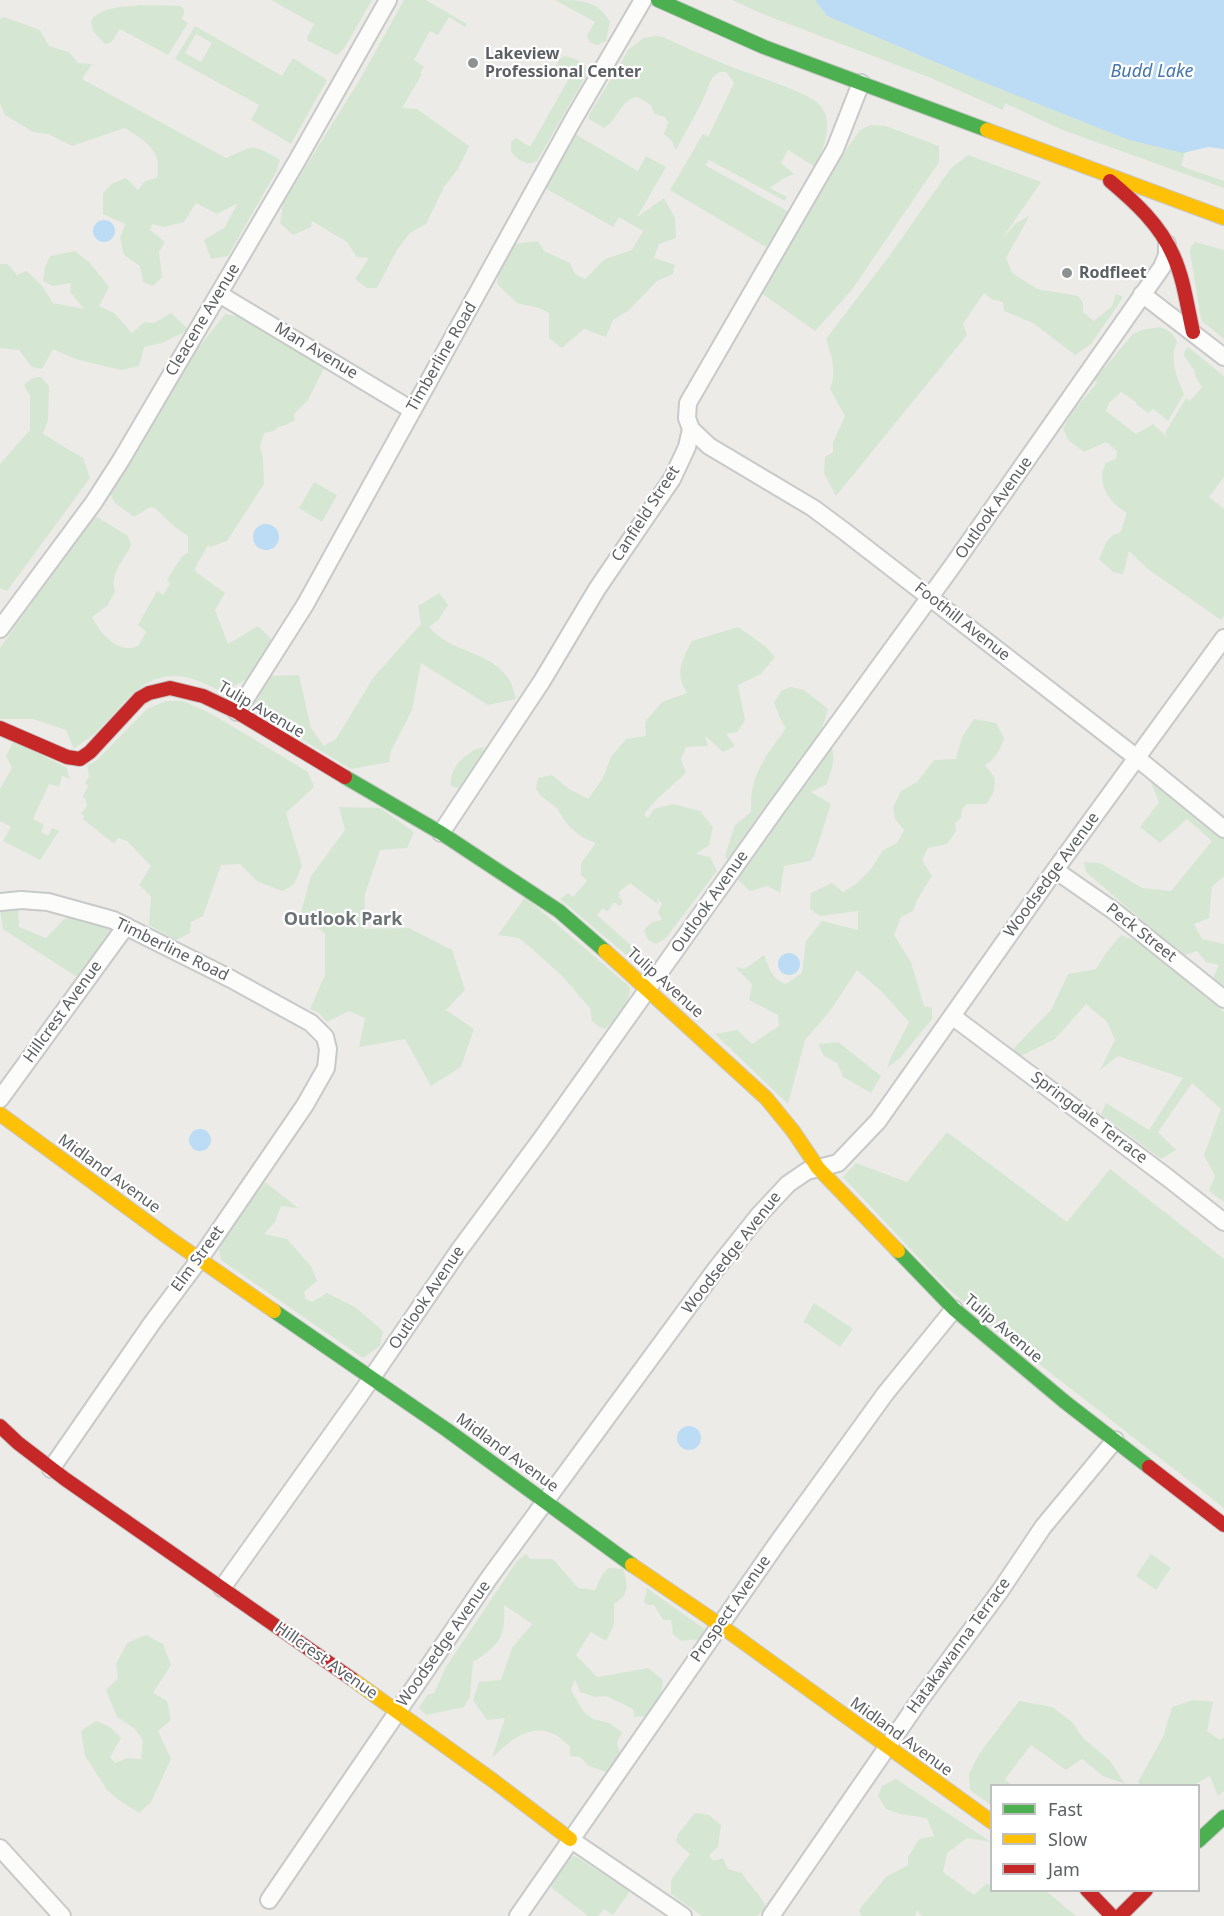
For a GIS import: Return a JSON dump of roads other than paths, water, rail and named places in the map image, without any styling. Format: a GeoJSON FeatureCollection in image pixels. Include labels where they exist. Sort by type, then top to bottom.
{"type":"FeatureCollection","features":[{"type":"Feature","properties":{"kind":"street","name":"Cleacene Avenue"},"geometry":{"type":"LineString","coordinates":[[0,628],[122,460],[388,0]]}},
{"type":"Feature","properties":{"kind":"street","name":"Timberline Road"},"geometry":{"type":"LineString","coordinates":[[237,712],[305,605],[573,120],[643,0]]}},
{"type":"Feature","properties":{"kind":"street"},"geometry":{"type":"LineString","coordinates":[[658,0],[734,35],[1224,218]]}},
{"type":"Feature","properties":{"kind":"street","name":"Canfield Street"},"geometry":{"type":"LineString","coordinates":[[441,833],[542,681],[597,589],[672,480],[687,447],[691,429],[687,417],[688,403],[835,149],[861,83]]}},
{"type":"Feature","properties":{"kind":"street"},"geometry":{"type":"LineString","coordinates":[[1098,171],[1130,199],[1167,243],[1178,269],[1192,332]]}},
{"type":"Feature","properties":{"kind":"street","name":"Outlook Avenue"},"geometry":{"type":"LineString","coordinates":[[222,1588],[372,1378],[460,1249],[931,597],[1086,377],[1166,261],[1167,243]]}},
{"type":"Feature","properties":{"kind":"street","name":"Man Avenue"},"geometry":{"type":"LineString","coordinates":[[219,294],[412,411]]}},
{"type":"Feature","properties":{"kind":"street"},"geometry":{"type":"LineString","coordinates":[[1142,294],[1224,357]]}},
{"type":"Feature","properties":{"kind":"street","name":"Foothill Avenue"},"geometry":{"type":"LineString","coordinates":[[691,429],[709,446],[813,508],[931,597],[1224,829]]}},
{"type":"Feature","properties":{"kind":"street","name":"Woodsedge Avenue"},"geometry":{"type":"LineString","coordinates":[[269,1900],[489,1578],[716,1269],[752,1224],[795,1177],[807,1171],[838,1163],[867,1134],[1224,638]]}},
{"type":"Feature","properties":{"kind":"street","name":"Tulip Avenue"},"geometry":{"type":"LineString","coordinates":[[0,728],[78,760],[90,752],[141,698],[153,691],[170,688],[190,692],[237,712],[294,748],[441,833],[559,911],[648,989],[766,1098],[793,1131],[818,1168],[954,1309],[1065,1402],[1224,1525]]}},
{"type":"Feature","properties":{"kind":"street","name":"Peck Street"},"geometry":{"type":"LineString","coordinates":[[1055,870],[1113,911],[1224,999]]}},
{"type":"Feature","properties":{"kind":"street","name":"Timberline Road"},"geometry":{"type":"LineString","coordinates":[[0,902],[21,900],[48,902],[97,914],[126,926],[231,979],[311,1023],[321,1032],[327,1042]]}},
{"type":"Feature","properties":{"kind":"street","name":"Hillcrest Avenue"},"geometry":{"type":"LineString","coordinates":[[0,1100],[126,926]]}},
{"type":"Feature","properties":{"kind":"street","name":"Springdale Terrace"},"geometry":{"type":"LineString","coordinates":[[952,1016],[1160,1171],[1224,1222]]}},
{"type":"Feature","properties":{"kind":"street","name":"Elm Street"},"geometry":{"type":"LineString","coordinates":[[51,1469],[293,1124],[321,1078],[328,1056],[327,1042]]}},
{"type":"Feature","properties":{"kind":"street","name":"Midland Avenue"},"geometry":{"type":"LineString","coordinates":[[0,1114],[199,1260],[372,1378],[547,1502],[990,1821]]}},
{"type":"Feature","properties":{"kind":"street","name":"Prospect Avenue"},"geometry":{"type":"LineString","coordinates":[[518,1916],[720,1625],[885,1394],[954,1309]]}},
{"type":"Feature","properties":{"kind":"street","name":"Hillcrest Avenue"},"geometry":{"type":"LineString","coordinates":[[0,1426],[51,1469],[398,1712],[570,1839],[683,1916]]}},
{"type":"Feature","properties":{"kind":"street","name":"Hatakawanna Terrace"},"geometry":{"type":"LineString","coordinates":[[771,1916],[1043,1527],[1115,1440]]}},
{"type":"Feature","properties":{"kind":"street"},"geometry":{"type":"LineString","coordinates":[[1200,1839],[1224,1817]]}},
{"type":"Feature","properties":{"kind":"street"},"geometry":{"type":"LineString","coordinates":[[0,1848],[62,1916]]}},
{"type":"Feature","properties":{"kind":"street"},"geometry":{"type":"LineString","coordinates":[[1089,1892],[1112,1916]]}},
{"type":"Feature","properties":{"kind":"street"},"geometry":{"type":"LineString","coordinates":[[1120,1916],[1144,1892]]}},
{"type":"Feature","properties":{"kind":"water","name":"Budd Lake"},"geometry":{"type":"Polygon","coordinates":[[[815,0],[1224,0],[1224,149],[1208,147],[1183,153],[1129,140],[978,80],[827,16],[815,0]]]}},
{"type":"Feature","properties":{"kind":"water"},"geometry":{"type":"Polygon","coordinates":[[[104,220],[112,223],[115,231],[112,239],[104,242],[96,239],[93,231],[96,223],[104,220]]]}},
{"type":"Feature","properties":{"kind":"water"},"geometry":{"type":"Polygon","coordinates":[[[266,524],[275,528],[279,537],[275,546],[266,550],[257,546],[253,537],[257,528],[266,524]]]}},
{"type":"Feature","properties":{"kind":"water"},"geometry":{"type":"Polygon","coordinates":[[[785,953],[793,953],[800,960],[800,968],[793,975],[785,975],[778,968],[778,960],[785,953]]]}},
{"type":"Feature","properties":{"kind":"water"},"geometry":{"type":"Polygon","coordinates":[[[200,1129],[208,1132],[211,1140],[208,1148],[200,1151],[192,1148],[189,1140],[192,1132],[200,1129]]]}},
{"type":"Feature","properties":{"kind":"water"},"geometry":{"type":"Polygon","coordinates":[[[689,1426],[697,1430],[701,1438],[697,1446],[689,1450],[681,1446],[677,1438],[681,1430],[689,1426]]]}},
{"type":"Feature","properties":{"kind":"place","name":"Lakeview Professional Center"},"geometry":{"type":"Point","coordinates":[473,63]}},
{"type":"Feature","properties":{"kind":"place","name":"Rodfleet"},"geometry":{"type":"Point","coordinates":[1067,273]}},
{"type":"Feature","properties":{"kind":"district","name":"Outlook Park"},"geometry":{"type":"Point","coordinates":[343,920]}}]}
